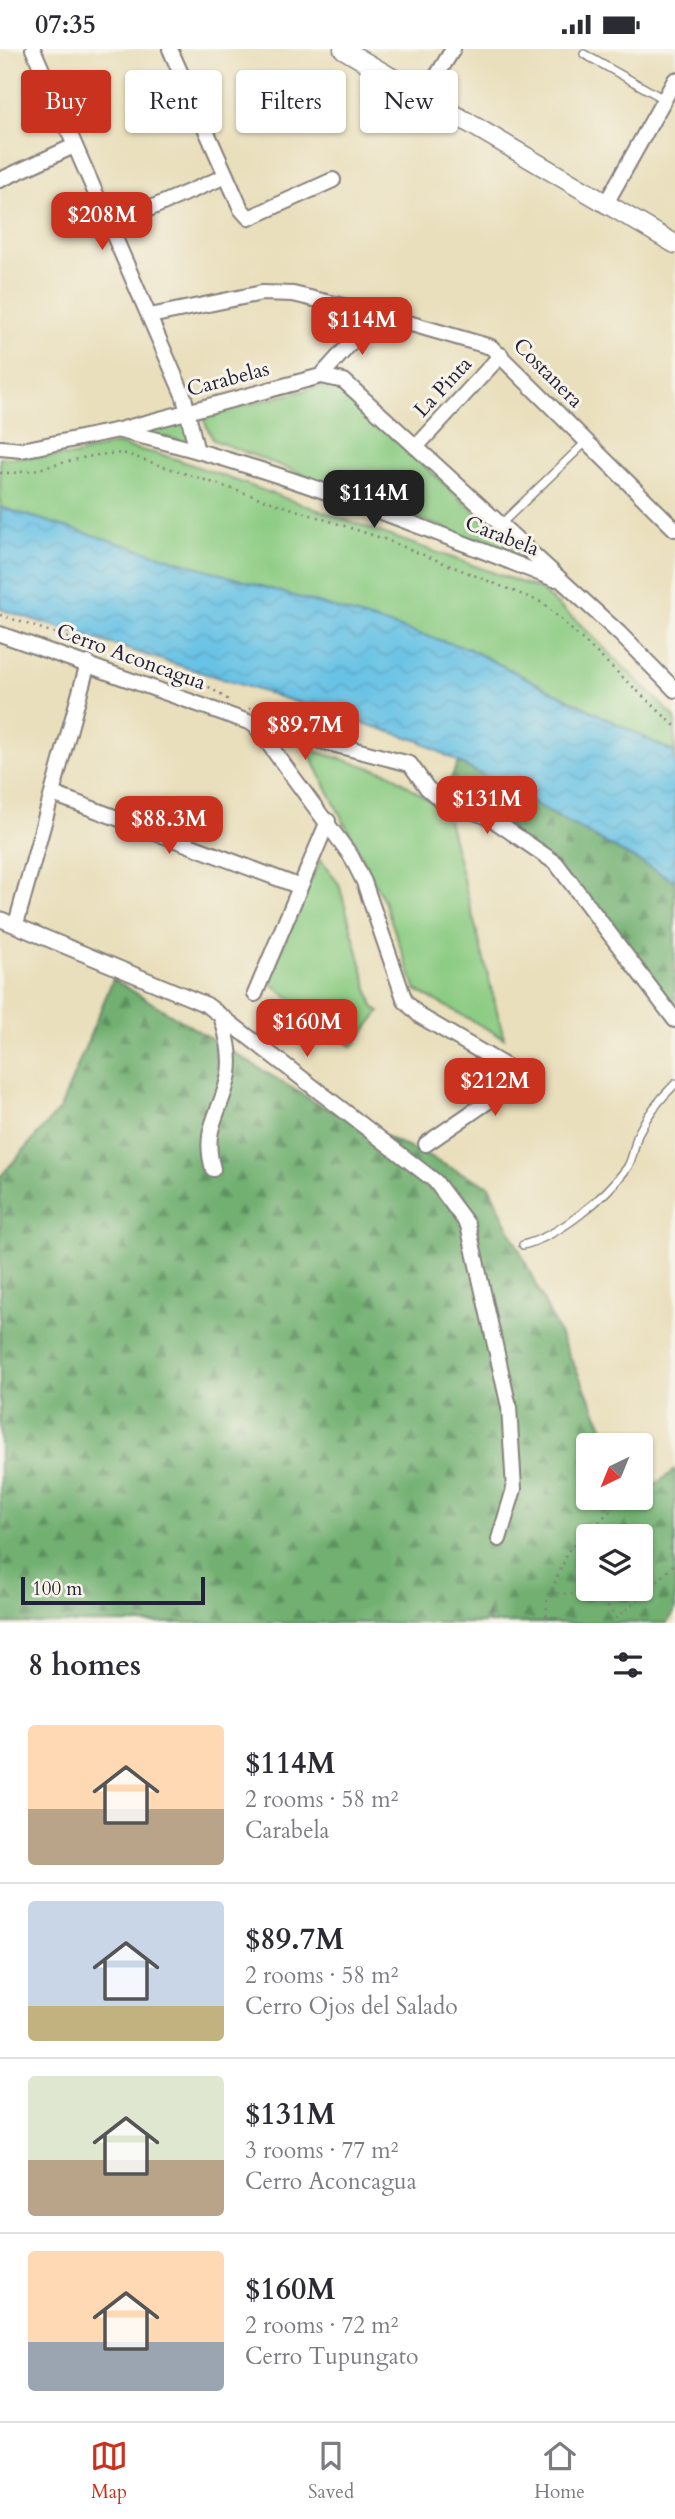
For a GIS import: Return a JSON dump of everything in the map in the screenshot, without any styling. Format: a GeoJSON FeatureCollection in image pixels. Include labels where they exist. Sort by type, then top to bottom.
{"type":"FeatureCollection","features":[{"type":"Feature","properties":{"kind":"street"},"geometry":{"type":"LineString","coordinates":[[33,49],[189,410],[196,448]]}},
{"type":"Feature","properties":{"kind":"street"},"geometry":{"type":"LineString","coordinates":[[170,49],[241,209],[249,218],[333,180]]}},
{"type":"Feature","properties":{"kind":"street"},"geometry":{"type":"LineString","coordinates":[[343,49],[379,70]]}},
{"type":"Feature","properties":{"kind":"street"},"geometry":{"type":"LineString","coordinates":[[441,70],[453,49]]}},
{"type":"Feature","properties":{"kind":"street"},"geometry":{"type":"LineString","coordinates":[[605,205],[675,80]]}},
{"type":"Feature","properties":{"kind":"street"},"geometry":{"type":"LineString","coordinates":[[458,117],[675,244]]}},
{"type":"Feature","properties":{"kind":"street"},"geometry":{"type":"LineString","coordinates":[[0,180],[74,146]]}},
{"type":"Feature","properties":{"kind":"street"},"geometry":{"type":"LineString","coordinates":[[109,226],[226,176]]}},
{"type":"Feature","properties":{"kind":"street","name":"Costanera"},"geometry":{"type":"LineString","coordinates":[[150,316],[271,293],[293,294],[481,343],[501,355],[675,529]]}},
{"type":"Feature","properties":{"kind":"street"},"geometry":{"type":"LineString","coordinates":[[377,314],[321,376],[344,381],[563,582]]}},
{"type":"Feature","properties":{"kind":"street","name":"La Pinta"},"geometry":{"type":"LineString","coordinates":[[415,447],[501,355]]}},
{"type":"Feature","properties":{"kind":"street","name":"Carabelas"},"geometry":{"type":"LineString","coordinates":[[0,448],[22,450],[119,431],[321,376]]}},
{"type":"Feature","properties":{"kind":"street","name":"Carabela"},"geometry":{"type":"LineString","coordinates":[[119,431],[196,448],[442,535],[563,582],[673,684]]}},
{"type":"Feature","properties":{"kind":"street","name":"Cerro Aconcagua"},"geometry":{"type":"LineString","coordinates":[[0,634],[254,724],[410,764],[427,788],[443,802],[489,817],[556,863],[675,1020]]}},
{"type":"Feature","properties":{"kind":"street"},"geometry":{"type":"LineString","coordinates":[[16,924],[88,663]]}},
{"type":"Feature","properties":{"kind":"street"},"geometry":{"type":"LineString","coordinates":[[254,724],[328,821],[364,882],[405,1001],[420,1016],[509,1068],[513,1080],[506,1089],[426,1144]]}},
{"type":"Feature","properties":{"kind":"street"},"geometry":{"type":"LineString","coordinates":[[53,794],[298,886]]}},
{"type":"Feature","properties":{"kind":"street"},"geometry":{"type":"LineString","coordinates":[[255,993],[298,886],[328,821]]}},
{"type":"Feature","properties":{"kind":"street"},"geometry":{"type":"LineString","coordinates":[[0,919],[207,1005],[435,1181],[468,1225],[509,1407],[514,1489],[499,1539]]}},
{"type":"Feature","properties":{"kind":"street"},"geometry":{"type":"LineString","coordinates":[[212,1169],[207,1148],[208,1136],[229,1073],[229,1041],[221,1016]]}},
{"type":"Feature","properties":{"kind":"lane"},"geometry":{"type":"LineString","coordinates":[[584,54],[664,99]]}},
{"type":"Feature","properties":{"kind":"lane"},"geometry":{"type":"LineString","coordinates":[[500,525],[587,441]]}},
{"type":"Feature","properties":{"kind":"lane"},"geometry":{"type":"LineString","coordinates":[[523,1245],[560,1230],[610,1187],[628,1166],[639,1132],[657,1104],[675,1084]]}},
{"type":"Feature","properties":{"kind":"path"},"geometry":{"type":"LineString","coordinates":[[0,473],[49,468],[110,452],[126,454],[384,539],[550,607],[675,726]]}},
{"type":"Feature","properties":{"kind":"path"},"geometry":{"type":"LineString","coordinates":[[0,615],[150,666],[171,669],[188,685],[206,685],[234,705]]}},
{"type":"Feature","properties":{"kind":"path"},"geometry":{"type":"LineString","coordinates":[[241,707],[248,709],[268,705],[329,726],[333,732]]}},
{"type":"Feature","properties":{"kind":"path"},"geometry":{"type":"LineString","coordinates":[[546,1623],[550,1596],[569,1550],[611,1510]]}},
{"type":"Feature","properties":{"kind":"path"},"geometry":{"type":"LineString","coordinates":[[610,1623],[615,1616],[651,1589],[675,1563]]}},
{"type":"Feature","properties":{"kind":"path"},"geometry":{"type":"LineString","coordinates":[[550,1596],[559,1593],[600,1595],[615,1616]]}},
{"type":"Feature","properties":{"kind":"green space"},"geometry":{"type":"Polygon","coordinates":[[[322,386],[341,390],[528,560],[213,440],[202,416],[322,386]]]}},
{"type":"Feature","properties":{"kind":"green space"},"geometry":{"type":"Polygon","coordinates":[[[185,415],[191,443],[131,430],[185,415]]]}},
{"type":"Feature","properties":{"kind":"green space"},"geometry":{"type":"Polygon","coordinates":[[[115,444],[170,457],[539,589],[579,623],[675,718],[675,753],[469,649],[0,509],[0,458],[73,456],[115,444]]]}},
{"type":"Feature","properties":{"kind":"green space"},"geometry":{"type":"Polygon","coordinates":[[[307,749],[389,773],[446,812],[504,1038],[416,990],[384,901],[307,749]]]}},
{"type":"Feature","properties":{"kind":"green space"},"geometry":{"type":"Polygon","coordinates":[[[458,762],[675,881],[675,1008],[616,947],[556,863],[432,793],[451,778],[458,762]]]}},
{"type":"Feature","properties":{"kind":"green space"},"geometry":{"type":"Polygon","coordinates":[[[320,860],[339,884],[373,1007],[380,1011],[352,1047],[268,981],[320,860]]]}},
{"type":"Feature","properties":{"kind":"green space"},"geometry":{"type":"Polygon","coordinates":[[[113,979],[318,1104],[489,1186],[606,1433],[576,1433],[576,1510],[653,1510],[653,1486],[675,1470],[675,1610],[667,1623],[487,1623],[491,1604],[484,1623],[0,1623],[0,1177],[60,1109],[113,979]]]}},
{"type":"Feature","properties":{"kind":"water"},"geometry":{"type":"Polygon","coordinates":[[[0,507],[469,649],[675,753],[675,881],[420,741],[0,609],[0,507]]]}}]}
